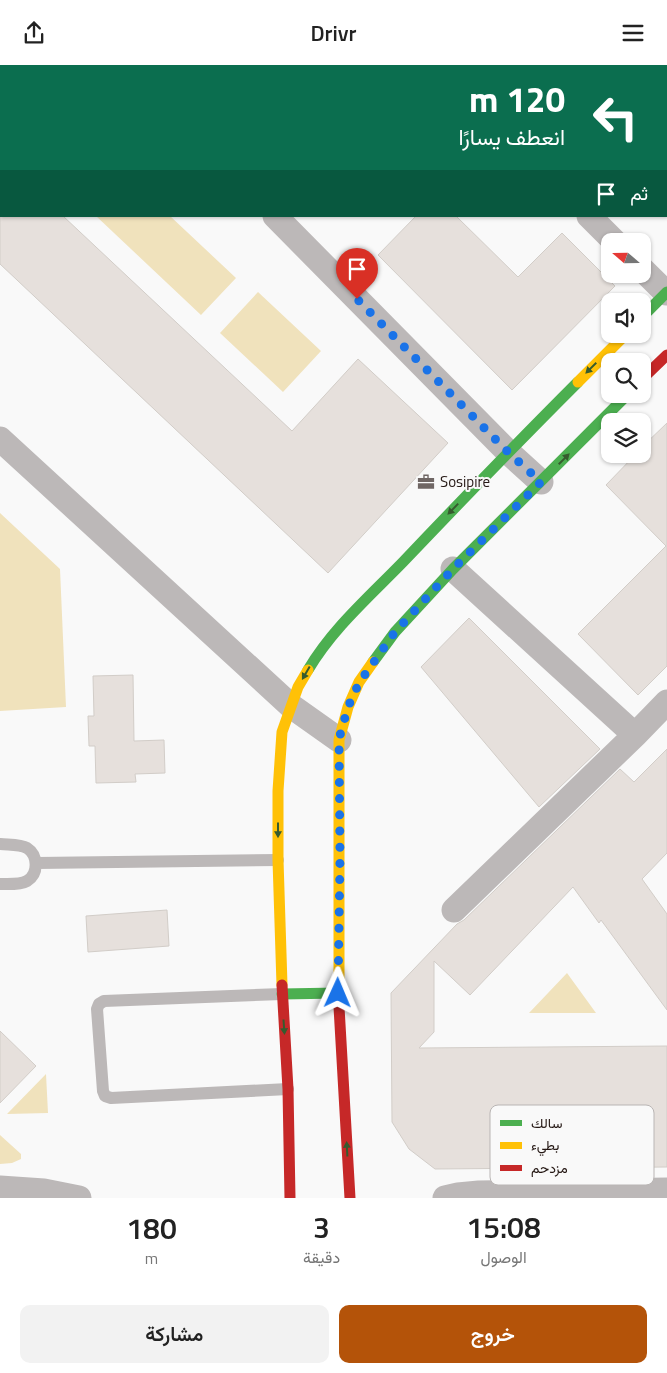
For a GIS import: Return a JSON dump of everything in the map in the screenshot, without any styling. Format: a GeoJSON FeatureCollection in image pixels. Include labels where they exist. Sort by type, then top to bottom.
{"type":"FeatureCollection","features":[{"type":"Feature","properties":{"kind":"street"},"geometry":{"type":"LineString","coordinates":[[276,217],[508,452],[541,482]]}},
{"type":"Feature","properties":{"kind":"street"},"geometry":{"type":"LineString","coordinates":[[590,217],[606,233]]}},
{"type":"Feature","properties":{"kind":"street"},"geometry":{"type":"LineString","coordinates":[[651,278],[667,293],[651,308]]}},
{"type":"Feature","properties":{"kind":"street"},"geometry":{"type":"LineString","coordinates":[[290,1198],[288,1089],[282,994],[278,860],[282,732],[291,705],[298,687],[312,663],[334,632],[360,603],[393,572],[508,452],[617,343]]}},
{"type":"Feature","properties":{"kind":"street"},"geometry":{"type":"LineString","coordinates":[[651,370],[667,355]]}},
{"type":"Feature","properties":{"kind":"street"},"geometry":{"type":"LineString","coordinates":[[350,1198],[338,993],[339,739],[348,707],[359,683],[374,659],[395,632],[453,569],[619,403]]}},
{"type":"Feature","properties":{"kind":"street"},"geometry":{"type":"LineString","coordinates":[[0,439],[291,705],[339,739]]}},
{"type":"Feature","properties":{"kind":"street"},"geometry":{"type":"LineString","coordinates":[[453,569],[635,735]]}},
{"type":"Feature","properties":{"kind":"street"},"geometry":{"type":"LineString","coordinates":[[454,910],[667,702]]}},
{"type":"Feature","properties":{"kind":"street"},"geometry":{"type":"LineString","coordinates":[[282,994],[338,993]]}},
{"type":"Feature","properties":{"kind":"street"},"geometry":{"type":"LineString","coordinates":[[0,1188],[44,1191],[79,1198]]}},
{"type":"Feature","properties":{"kind":"street"},"geometry":{"type":"LineString","coordinates":[[445,1198],[479,1193],[667,1190]]}},
{"type":"Feature","properties":{"kind":"lane"},"geometry":{"type":"LineString","coordinates":[[0,843],[26,847],[33,854],[36,863],[34,873],[27,881],[0,884]]}},
{"type":"Feature","properties":{"kind":"lane"},"geometry":{"type":"LineString","coordinates":[[36,863],[278,860]]}},
{"type":"Feature","properties":{"kind":"lane"},"geometry":{"type":"LineString","coordinates":[[282,994],[104,1001],[99,1004],[97,1009],[98,1027],[105,1096],[121,1097],[288,1089]]}},
{"type":"Feature","properties":{"kind":"shaded area"},"geometry":{"type":"Polygon","coordinates":[[[97,217],[171,217],[236,278],[201,315],[97,217]]]}},
{"type":"Feature","properties":{"kind":"shaded area"},"geometry":{"type":"Polygon","coordinates":[[[258,292],[321,351],[283,392],[220,333],[258,292]]]}},
{"type":"Feature","properties":{"kind":"shaded area"},"geometry":{"type":"Polygon","coordinates":[[[0,513],[60,569],[66,707],[0,711],[0,513]]]}},
{"type":"Feature","properties":{"kind":"shaded area"},"geometry":{"type":"Polygon","coordinates":[[[567,973],[596,1013],[529,1013],[567,973]]]}},
{"type":"Feature","properties":{"kind":"shaded area"},"geometry":{"type":"Polygon","coordinates":[[[46,1074],[48,1113],[7,1114],[46,1074]]]}},
{"type":"Feature","properties":{"kind":"shaded area"},"geometry":{"type":"Polygon","coordinates":[[[0,1135],[21,1154],[21,1159],[12,1163],[0,1164],[0,1135]]]}},
{"type":"Feature","properties":{"kind":"building"},"geometry":{"type":"Polygon","coordinates":[[[0,217],[64,217],[292,431],[358,359],[448,443],[328,573],[0,264],[0,217]]]}},
{"type":"Feature","properties":{"kind":"building"},"geometry":{"type":"Polygon","coordinates":[[[415,217],[457,217],[518,277],[562,233],[601,272],[601,283],[612,283],[615,286],[608,293],[601,293],[601,300],[512,390],[378,255],[415,217]]]}},
{"type":"Feature","properties":{"kind":"building"},"geometry":{"type":"Polygon","coordinates":[[[667,423],[667,666],[638,695],[578,634],[666,546],[606,485],[627,463],[651,463],[651,438],[667,423]]]}},
{"type":"Feature","properties":{"kind":"building"},"geometry":{"type":"Polygon","coordinates":[[[469,618],[600,749],[539,807],[421,667],[469,618]]]}},
{"type":"Feature","properties":{"kind":"building"},"geometry":{"type":"Polygon","coordinates":[[[133,675],[134,741],[164,740],[165,773],[135,774],[136,782],[96,783],[95,746],[89,746],[88,716],[94,716],[93,676],[133,675]]]}},
{"type":"Feature","properties":{"kind":"building"},"geometry":{"type":"Polygon","coordinates":[[[667,749],[667,853],[642,879],[667,914],[667,1010],[601,920],[599,923],[573,887],[470,995],[434,961],[434,1032],[419,1048],[667,1046],[667,1167],[654,1167],[654,1105],[490,1105],[490,1169],[435,1169],[409,1149],[392,1122],[391,993],[457,924],[464,920],[620,769],[634,782],[667,749]]]}},
{"type":"Feature","properties":{"kind":"building"},"geometry":{"type":"Polygon","coordinates":[[[167,910],[169,946],[88,952],[86,916],[167,910]]]}},
{"type":"Feature","properties":{"kind":"building"},"geometry":{"type":"Polygon","coordinates":[[[0,1031],[36,1066],[0,1103],[0,1031]]]}},
{"type":"Feature","properties":{"kind":"traffic: fast"},"geometry":{"type":"LineString","coordinates":[[651,308],[667,292]]}},
{"type":"Feature","properties":{"kind":"traffic: fast"},"geometry":{"type":"LineString","coordinates":[[308,670],[329,640],[352,613],[578,382]]}},
{"type":"Feature","properties":{"kind":"traffic: fast"},"geometry":{"type":"LineString","coordinates":[[373,662],[395,632],[453,569],[619,403]]}},
{"type":"Feature","properties":{"kind":"traffic: fast"},"geometry":{"type":"LineString","coordinates":[[282,994],[338,993]]}},
{"type":"Feature","properties":{"kind":"traffic: slow"},"geometry":{"type":"LineString","coordinates":[[578,382],[617,343]]}},
{"type":"Feature","properties":{"kind":"traffic: slow"},"geometry":{"type":"LineString","coordinates":[[339,1007],[339,740],[348,707],[359,682],[373,662]]}},
{"type":"Feature","properties":{"kind":"traffic: slow"},"geometry":{"type":"LineString","coordinates":[[282,985],[278,860],[278,791],[282,732],[298,687],[308,670]]}},
{"type":"Feature","properties":{"kind":"traffic: jam"},"geometry":{"type":"LineString","coordinates":[[651,370],[667,355]]}},
{"type":"Feature","properties":{"kind":"traffic: jam"},"geometry":{"type":"LineString","coordinates":[[282,985],[288,1089],[290,1198]]}},
{"type":"Feature","properties":{"kind":"traffic: jam"},"geometry":{"type":"LineString","coordinates":[[339,1007],[350,1198]]}},
{"type":"Feature","properties":{"kind":"place","name":"Sosipire"},"geometry":{"type":"Point","coordinates":[426,482]}},
{"type":"Feature","properties":{"kind":"route"},"geometry":{"type":"LineString","coordinates":[[338,993],[339,739],[348,707],[359,683],[374,659],[395,632],[453,569],[541,482],[508,452],[357,299]]}}]}
